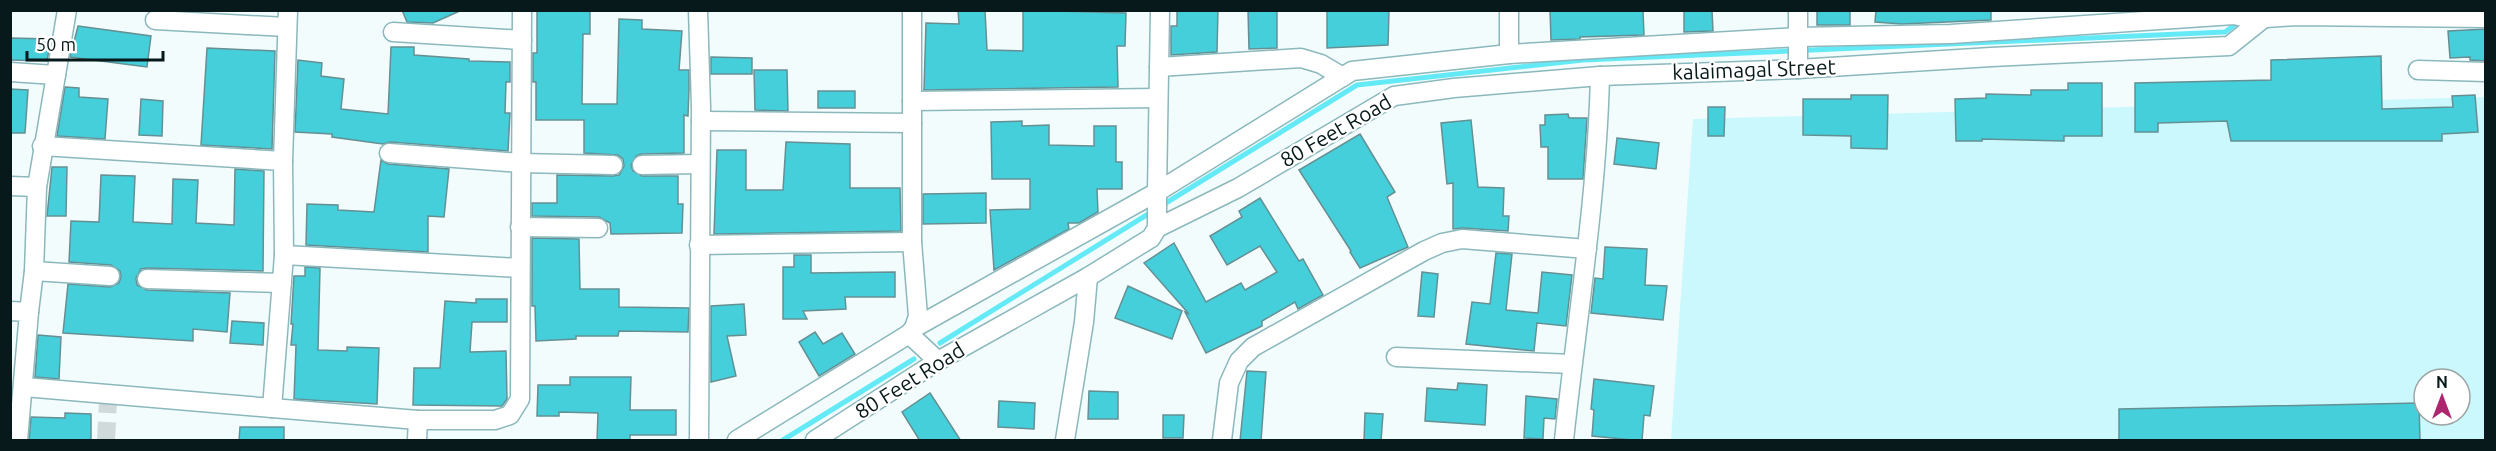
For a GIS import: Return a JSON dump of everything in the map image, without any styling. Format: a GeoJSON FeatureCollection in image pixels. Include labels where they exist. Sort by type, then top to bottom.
{"type":"FeatureCollection","features":[{"type":"Feature","properties":{"kind":"street"},"geometry":{"type":"LineString","coordinates":[[18,441],[15,412],[24,387],[20,311],[34,271],[37,187],[42,146],[67,10]]}},
{"type":"Feature","properties":{"kind":"street"},"geometry":{"type":"LineString","coordinates":[[24,387],[108,397],[418,420],[495,420],[510,415],[520,399],[522,10]]}},
{"type":"Feature","properties":{"kind":"street"},"geometry":{"type":"LineString","coordinates":[[698,10],[701,121],[699,441]]}},
{"type":"Feature","properties":{"kind":"street","name":"80 Feet Road"},"geometry":{"type":"LineString","coordinates":[[912,10],[912,242],[918,316],[912,333]]}},
{"type":"Feature","properties":{"kind":"street"},"geometry":{"type":"LineString","coordinates":[[1157,228],[1160,10]]}},
{"type":"Feature","properties":{"kind":"street"},"geometry":{"type":"LineString","coordinates":[[1509,10],[1509,54]]}},
{"type":"Feature","properties":{"kind":"street"},"geometry":{"type":"LineString","coordinates":[[1798,10],[1798,66]]}},
{"type":"Feature","properties":{"kind":"street","name":"kalaimagal Street"},"geometry":{"type":"LineString","coordinates":[[1598,49],[1798,38],[1951,34],[2168,14],[2250,18],[2296,16],[2486,18]]}},
{"type":"Feature","properties":{"kind":"street","name":"kalaimagal Street"},"geometry":{"type":"LineString","coordinates":[[1600,76],[2229,46],[2250,18]]}},
{"type":"Feature","properties":{"kind":"street"},"geometry":{"type":"LineString","coordinates":[[155,20],[287,19],[283,161],[284,255],[272,408]]}},
{"type":"Feature","properties":{"kind":"street"},"geometry":{"type":"LineString","coordinates":[[393,32],[522,40]]}},
{"type":"Feature","properties":{"kind":"street","name":"80 Feet Road"},"geometry":{"type":"LineString","coordinates":[[737,441],[912,333],[1156,196],[1352,71],[1509,54],[1598,49]]}},
{"type":"Feature","properties":{"kind":"street"},"geometry":{"type":"LineString","coordinates":[[1159,67],[1301,58],[1321,64],[1343,77]]}},
{"type":"Feature","properties":{"kind":"street"},"geometry":{"type":"LineString","coordinates":[[2418,70],[2486,72]]}},
{"type":"Feature","properties":{"kind":"street"},"geometry":{"type":"LineString","coordinates":[[10,72],[56,75]]}},
{"type":"Feature","properties":{"kind":"street"},"geometry":{"type":"LineString","coordinates":[[1564,441],[1587,249],[1599,114],[1600,76]]}},
{"type":"Feature","properties":{"kind":"street","name":"80 Feet Road"},"geometry":{"type":"LineString","coordinates":[[816,441],[932,356],[1088,277],[1151,238],[1157,228],[1238,188],[1394,96],[1454,88],[1600,76]]}},
{"type":"Feature","properties":{"kind":"street"},"geometry":{"type":"LineString","coordinates":[[912,101],[1158,98]]}},
{"type":"Feature","properties":{"kind":"street"},"geometry":{"type":"LineString","coordinates":[[701,121],[912,123]]}},
{"type":"Feature","properties":{"kind":"street"},"geometry":{"type":"LineString","coordinates":[[42,146],[283,161]]}},
{"type":"Feature","properties":{"kind":"street"},"geometry":{"type":"LineString","coordinates":[[389,153],[520,163],[614,165]]}},
{"type":"Feature","properties":{"kind":"street"},"geometry":{"type":"LineString","coordinates":[[642,165],[700,164]]}},
{"type":"Feature","properties":{"kind":"street"},"geometry":{"type":"LineString","coordinates":[[10,186],[37,187]]}},
{"type":"Feature","properties":{"kind":"street"},"geometry":{"type":"LineString","coordinates":[[520,227],[598,228]]}},
{"type":"Feature","properties":{"kind":"street"},"geometry":{"type":"LineString","coordinates":[[1222,441],[1229,383],[1239,361],[1253,347],[1424,251],[1442,243],[1462,239],[1587,249]]}},
{"type":"Feature","properties":{"kind":"street"},"geometry":{"type":"LineString","coordinates":[[699,245],[912,242]]}},
{"type":"Feature","properties":{"kind":"street"},"geometry":{"type":"LineString","coordinates":[[284,255],[520,268]]}},
{"type":"Feature","properties":{"kind":"street"},"geometry":{"type":"LineString","coordinates":[[34,271],[110,276]]}},
{"type":"Feature","properties":{"kind":"street"},"geometry":{"type":"LineString","coordinates":[[1065,441],[1084,322],[1088,277]]}},
{"type":"Feature","properties":{"kind":"street"},"geometry":{"type":"LineString","coordinates":[[147,279],[282,284]]}},
{"type":"Feature","properties":{"kind":"street"},"geometry":{"type":"LineString","coordinates":[[912,333],[932,356]]}},
{"type":"Feature","properties":{"kind":"street"},"geometry":{"type":"LineString","coordinates":[[1396,357],[1572,364]]}},
{"type":"Feature","properties":{"kind":"street"},"geometry":{"type":"LineString","coordinates":[[417,441],[418,420]]}},
{"type":"Feature","properties":{"kind":"shaded area"},"geometry":{"type":"Polygon","coordinates":[[[2485,97],[2485,440],[1671,440],[1693,119],[2485,97]]]}},
{"type":"Feature","properties":{"kind":"building"},"geometry":{"type":"Polygon","coordinates":[[[402,10],[462,10],[433,23],[407,22],[402,10]]]}},
{"type":"Feature","properties":{"kind":"building"},"geometry":{"type":"Polygon","coordinates":[[[537,10],[590,10],[590,34],[583,34],[582,104],[617,104],[619,19],[642,20],[642,29],[682,31],[679,70],[689,70],[688,116],[684,115],[684,153],[641,154],[636,156],[631,165],[633,171],[642,176],[678,176],[678,204],[683,204],[682,233],[611,234],[610,223],[599,217],[532,216],[532,203],[557,203],[557,175],[613,176],[619,175],[624,166],[623,159],[618,155],[584,153],[584,120],[536,120],[533,53],[537,53],[537,10]]]}},
{"type":"Feature","properties":{"kind":"building"},"geometry":{"type":"Polygon","coordinates":[[[958,10],[985,10],[987,50],[1023,51],[1023,10],[1126,13],[1125,46],[1117,46],[1118,87],[924,90],[926,23],[959,24],[958,10]]]}},
{"type":"Feature","properties":{"kind":"building"},"geometry":{"type":"Polygon","coordinates":[[[1177,10],[1218,10],[1217,52],[1171,55],[1171,26],[1177,26],[1177,10]]]}},
{"type":"Feature","properties":{"kind":"building"},"geometry":{"type":"Polygon","coordinates":[[[1248,10],[1277,10],[1277,48],[1249,49],[1248,10]]]}},
{"type":"Feature","properties":{"kind":"building"},"geometry":{"type":"Polygon","coordinates":[[[1327,10],[1389,10],[1388,45],[1327,48],[1327,10]]]}},
{"type":"Feature","properties":{"kind":"building"},"geometry":{"type":"Polygon","coordinates":[[[1550,10],[1643,10],[1644,35],[1551,40],[1550,10]]]}},
{"type":"Feature","properties":{"kind":"building"},"geometry":{"type":"Polygon","coordinates":[[[1684,10],[1712,10],[1713,31],[1684,32],[1684,10]]]}},
{"type":"Feature","properties":{"kind":"building"},"geometry":{"type":"Polygon","coordinates":[[[1817,10],[1850,10],[1850,25],[1817,25],[1817,10]]]}},
{"type":"Feature","properties":{"kind":"building"},"geometry":{"type":"Polygon","coordinates":[[[1876,10],[1991,10],[1991,20],[1902,24],[1875,22],[1876,10]]]}},
{"type":"Feature","properties":{"kind":"building"},"geometry":{"type":"Polygon","coordinates":[[[78,26],[151,36],[147,67],[70,57],[78,26]]]}},
{"type":"Feature","properties":{"kind":"building"},"geometry":{"type":"Polygon","coordinates":[[[2486,29],[2486,61],[2470,60],[2470,57],[2450,58],[2448,31],[2486,29]]]}},
{"type":"Feature","properties":{"kind":"building"},"geometry":{"type":"Polygon","coordinates":[[[10,38],[51,39],[47,61],[10,60],[10,38]]]}},
{"type":"Feature","properties":{"kind":"building"},"geometry":{"type":"Polygon","coordinates":[[[391,47],[414,47],[414,55],[469,59],[469,61],[510,62],[510,82],[506,82],[505,113],[510,113],[508,151],[390,142],[383,144],[332,137],[332,134],[295,132],[298,60],[322,63],[321,76],[344,79],[341,109],[388,114],[391,47]]]}},
{"type":"Feature","properties":{"kind":"building"},"geometry":{"type":"Polygon","coordinates":[[[207,48],[275,51],[272,149],[201,145],[207,48]]]}},
{"type":"Feature","properties":{"kind":"building"},"geometry":{"type":"Polygon","coordinates":[[[2381,56],[2382,109],[2453,107],[2452,96],[2475,95],[2478,132],[2442,134],[2442,141],[2231,141],[2227,121],[2158,123],[2158,132],[2135,132],[2135,83],[2271,80],[2271,60],[2381,56]]]}},
{"type":"Feature","properties":{"kind":"building"},"geometry":{"type":"Polygon","coordinates":[[[711,57],[752,58],[752,74],[711,74],[711,57]]]}},
{"type":"Feature","properties":{"kind":"building"},"geometry":{"type":"Polygon","coordinates":[[[754,70],[787,70],[788,111],[755,110],[754,70]]]}},
{"type":"Feature","properties":{"kind":"building"},"geometry":{"type":"Polygon","coordinates":[[[2068,83],[2102,83],[2102,136],[2064,136],[2064,141],[1982,139],[1982,141],[1956,141],[1955,99],[1986,98],[1986,94],[2031,95],[2031,90],[2068,90],[2068,83]]]}},
{"type":"Feature","properties":{"kind":"building"},"geometry":{"type":"Polygon","coordinates":[[[65,87],[79,88],[79,97],[108,99],[105,139],[57,136],[65,87]]]}},
{"type":"Feature","properties":{"kind":"building"},"geometry":{"type":"Polygon","coordinates":[[[10,89],[28,90],[25,133],[10,133],[10,89]]]}},
{"type":"Feature","properties":{"kind":"building"},"geometry":{"type":"Polygon","coordinates":[[[818,91],[855,91],[855,108],[818,108],[818,91]]]}},
{"type":"Feature","properties":{"kind":"building"},"geometry":{"type":"Polygon","coordinates":[[[1851,95],[1888,95],[1887,149],[1851,148],[1851,136],[1803,135],[1803,99],[1851,99],[1851,95]]]}},
{"type":"Feature","properties":{"kind":"building"},"geometry":{"type":"Polygon","coordinates":[[[141,99],[163,101],[162,136],[139,135],[141,99]]]}},
{"type":"Feature","properties":{"kind":"building"},"geometry":{"type":"Polygon","coordinates":[[[1708,107],[1725,107],[1724,136],[1708,136],[1708,107]]]}},
{"type":"Feature","properties":{"kind":"building"},"geometry":{"type":"Polygon","coordinates":[[[1568,114],[1569,118],[1587,118],[1583,179],[1548,179],[1548,147],[1541,147],[1540,125],[1545,125],[1545,115],[1568,114]]]}},
{"type":"Feature","properties":{"kind":"building"},"geometry":{"type":"Polygon","coordinates":[[[1471,120],[1478,187],[1504,188],[1503,216],[1509,216],[1508,231],[1453,229],[1453,183],[1447,184],[1441,123],[1471,120]]]}},
{"type":"Feature","properties":{"kind":"building"},"geometry":{"type":"Polygon","coordinates":[[[1022,121],[1022,126],[1049,125],[1049,145],[1094,146],[1094,126],[1116,126],[1116,162],[1122,162],[1122,189],[1097,189],[1098,212],[1079,223],[1068,223],[1069,229],[994,270],[990,210],[1030,209],[1030,179],[992,179],[991,122],[1022,121]]]}},
{"type":"Feature","properties":{"kind":"building"},"geometry":{"type":"Polygon","coordinates":[[[1360,134],[1395,192],[1387,197],[1408,247],[1360,268],[1299,170],[1360,134]]]}},
{"type":"Feature","properties":{"kind":"building"},"geometry":{"type":"Polygon","coordinates":[[[1617,138],[1659,143],[1656,169],[1614,164],[1617,138]]]}},
{"type":"Feature","properties":{"kind":"building"},"geometry":{"type":"Polygon","coordinates":[[[786,142],[850,144],[850,188],[900,188],[901,231],[714,234],[717,150],[746,150],[746,190],[783,190],[786,142]]]}},
{"type":"Feature","properties":{"kind":"building"},"geometry":{"type":"Polygon","coordinates":[[[381,160],[388,164],[449,169],[444,217],[428,216],[428,252],[306,245],[307,204],[338,205],[338,210],[374,212],[381,160]]]}},
{"type":"Feature","properties":{"kind":"building"},"geometry":{"type":"Polygon","coordinates":[[[52,167],[67,167],[66,216],[47,216],[52,167]]]}},
{"type":"Feature","properties":{"kind":"building"},"geometry":{"type":"Polygon","coordinates":[[[235,169],[264,171],[263,271],[147,268],[141,269],[136,278],[137,285],[147,290],[230,293],[227,332],[193,329],[193,341],[63,333],[68,284],[110,287],[119,283],[121,277],[120,271],[111,265],[69,262],[71,221],[99,222],[101,175],[135,176],[133,222],[172,224],[173,179],[198,180],[196,223],[234,225],[235,169]]]}},
{"type":"Feature","properties":{"kind":"building"},"geometry":{"type":"Polygon","coordinates":[[[986,193],[986,223],[923,224],[923,194],[986,193]]]}},
{"type":"Feature","properties":{"kind":"building"},"geometry":{"type":"Polygon","coordinates":[[[1260,198],[1299,261],[1303,259],[1323,295],[1298,309],[1295,302],[1262,321],[1262,326],[1206,353],[1185,312],[1189,314],[1144,263],[1174,243],[1206,302],[1241,283],[1245,290],[1277,272],[1260,246],[1227,265],[1210,236],[1242,217],[1239,211],[1260,198]]]}},
{"type":"Feature","properties":{"kind":"building"},"geometry":{"type":"Polygon","coordinates":[[[532,238],[579,239],[580,289],[619,289],[619,307],[689,308],[688,332],[619,331],[618,336],[576,336],[576,339],[536,341],[535,306],[532,306],[532,238]]]}},
{"type":"Feature","properties":{"kind":"building"},"geometry":{"type":"Polygon","coordinates":[[[1605,247],[1647,249],[1645,285],[1667,286],[1663,320],[1591,313],[1595,278],[1603,279],[1605,247]]]}},
{"type":"Feature","properties":{"kind":"building"},"geometry":{"type":"Polygon","coordinates":[[[1496,253],[1512,254],[1506,310],[1538,313],[1542,272],[1572,275],[1566,326],[1537,323],[1534,351],[1466,344],[1472,302],[1490,304],[1496,253]]]}},
{"type":"Feature","properties":{"kind":"building"},"geometry":{"type":"Polygon","coordinates":[[[794,255],[811,255],[811,273],[895,272],[895,297],[845,297],[846,309],[803,311],[807,319],[783,319],[783,267],[794,267],[794,255]]]}},
{"type":"Feature","properties":{"kind":"building"},"geometry":{"type":"Polygon","coordinates":[[[305,267],[320,268],[318,350],[347,351],[347,347],[379,348],[377,404],[294,399],[296,345],[291,345],[293,324],[291,324],[294,276],[305,276],[305,267]]]}},
{"type":"Feature","properties":{"kind":"building"},"geometry":{"type":"Polygon","coordinates":[[[1422,272],[1438,274],[1434,317],[1418,316],[1422,272]]]}},
{"type":"Feature","properties":{"kind":"building"},"geometry":{"type":"Polygon","coordinates":[[[1128,286],[1182,311],[1172,339],[1115,318],[1128,286]]]}},
{"type":"Feature","properties":{"kind":"building"},"geometry":{"type":"Polygon","coordinates":[[[476,299],[507,299],[507,322],[472,322],[470,352],[506,351],[507,399],[502,406],[413,405],[414,368],[440,368],[445,301],[476,303],[476,299]]]}},
{"type":"Feature","properties":{"kind":"building"},"geometry":{"type":"Polygon","coordinates":[[[744,304],[746,335],[727,336],[736,376],[711,382],[711,306],[744,304]]]}},
{"type":"Feature","properties":{"kind":"building"},"geometry":{"type":"Polygon","coordinates":[[[232,321],[264,323],[263,345],[230,343],[232,321]]]}},
{"type":"Feature","properties":{"kind":"building"},"geometry":{"type":"Polygon","coordinates":[[[815,332],[823,344],[842,333],[855,354],[819,376],[799,342],[815,332]]]}},
{"type":"Feature","properties":{"kind":"building"},"geometry":{"type":"Polygon","coordinates":[[[38,335],[61,337],[59,379],[35,377],[38,335]]]}},
{"type":"Feature","properties":{"kind":"building"},"geometry":{"type":"Polygon","coordinates":[[[1247,371],[1266,372],[1261,441],[1240,441],[1247,371]]]}},
{"type":"Feature","properties":{"kind":"building"},"geometry":{"type":"Polygon","coordinates":[[[570,377],[631,377],[630,410],[676,410],[676,435],[630,435],[630,441],[597,441],[598,413],[559,412],[559,416],[537,416],[538,385],[570,385],[570,377]]]}},
{"type":"Feature","properties":{"kind":"building"},"geometry":{"type":"Polygon","coordinates":[[[1594,379],[1654,386],[1650,416],[1644,415],[1642,441],[1592,436],[1594,410],[1591,409],[1594,379]]]}},
{"type":"Feature","properties":{"kind":"building"},"geometry":{"type":"Polygon","coordinates":[[[1458,383],[1487,385],[1485,425],[1425,421],[1427,388],[1457,390],[1458,383]]]}},
{"type":"Feature","properties":{"kind":"building"},"geometry":{"type":"Polygon","coordinates":[[[1089,391],[1118,392],[1118,419],[1088,419],[1089,391]]]}},
{"type":"Feature","properties":{"kind":"building"},"geometry":{"type":"Polygon","coordinates":[[[930,393],[961,441],[920,441],[902,412],[930,393]]]}},
{"type":"Feature","properties":{"kind":"building"},"geometry":{"type":"Polygon","coordinates":[[[1526,396],[1557,399],[1555,419],[1544,418],[1543,439],[1524,438],[1526,396]]]}},
{"type":"Feature","properties":{"kind":"building"},"geometry":{"type":"Polygon","coordinates":[[[999,401],[1035,403],[1034,429],[998,427],[999,401]]]}},
{"type":"Feature","properties":{"kind":"building"},"geometry":{"type":"Polygon","coordinates":[[[2412,403],[2412,427],[2420,427],[2420,441],[2119,441],[2119,409],[2412,403]]]}},
{"type":"Feature","properties":{"kind":"building"},"geometry":{"type":"Polygon","coordinates":[[[65,413],[91,414],[91,441],[29,441],[31,417],[65,418],[65,413]]]}},
{"type":"Feature","properties":{"kind":"building"},"geometry":{"type":"Polygon","coordinates":[[[1365,413],[1383,414],[1381,441],[1364,441],[1365,413]]]}},
{"type":"Feature","properties":{"kind":"building"},"geometry":{"type":"Polygon","coordinates":[[[1163,415],[1184,415],[1183,438],[1163,438],[1163,415]]]}},
{"type":"Feature","properties":{"kind":"building"},"geometry":{"type":"Polygon","coordinates":[[[240,427],[284,427],[284,441],[239,441],[240,427]]]}},
{"type":"Feature","properties":{"kind":"waterway"},"geometry":{"type":"LineString","coordinates":[[1161,206],[1357,85],[1583,60],[2225,32],[2240,21]]}},
{"type":"Feature","properties":{"kind":"waterway"},"geometry":{"type":"LineString","coordinates":[[940,343],[1153,211]]}},
{"type":"Feature","properties":{"kind":"waterway"},"geometry":{"type":"LineString","coordinates":[[783,440],[914,359]]}},
{"type":"Feature","properties":{"kind":"tunnel"},"geometry":{"type":"LineString","coordinates":[[106,440],[108,401]]}}]}
